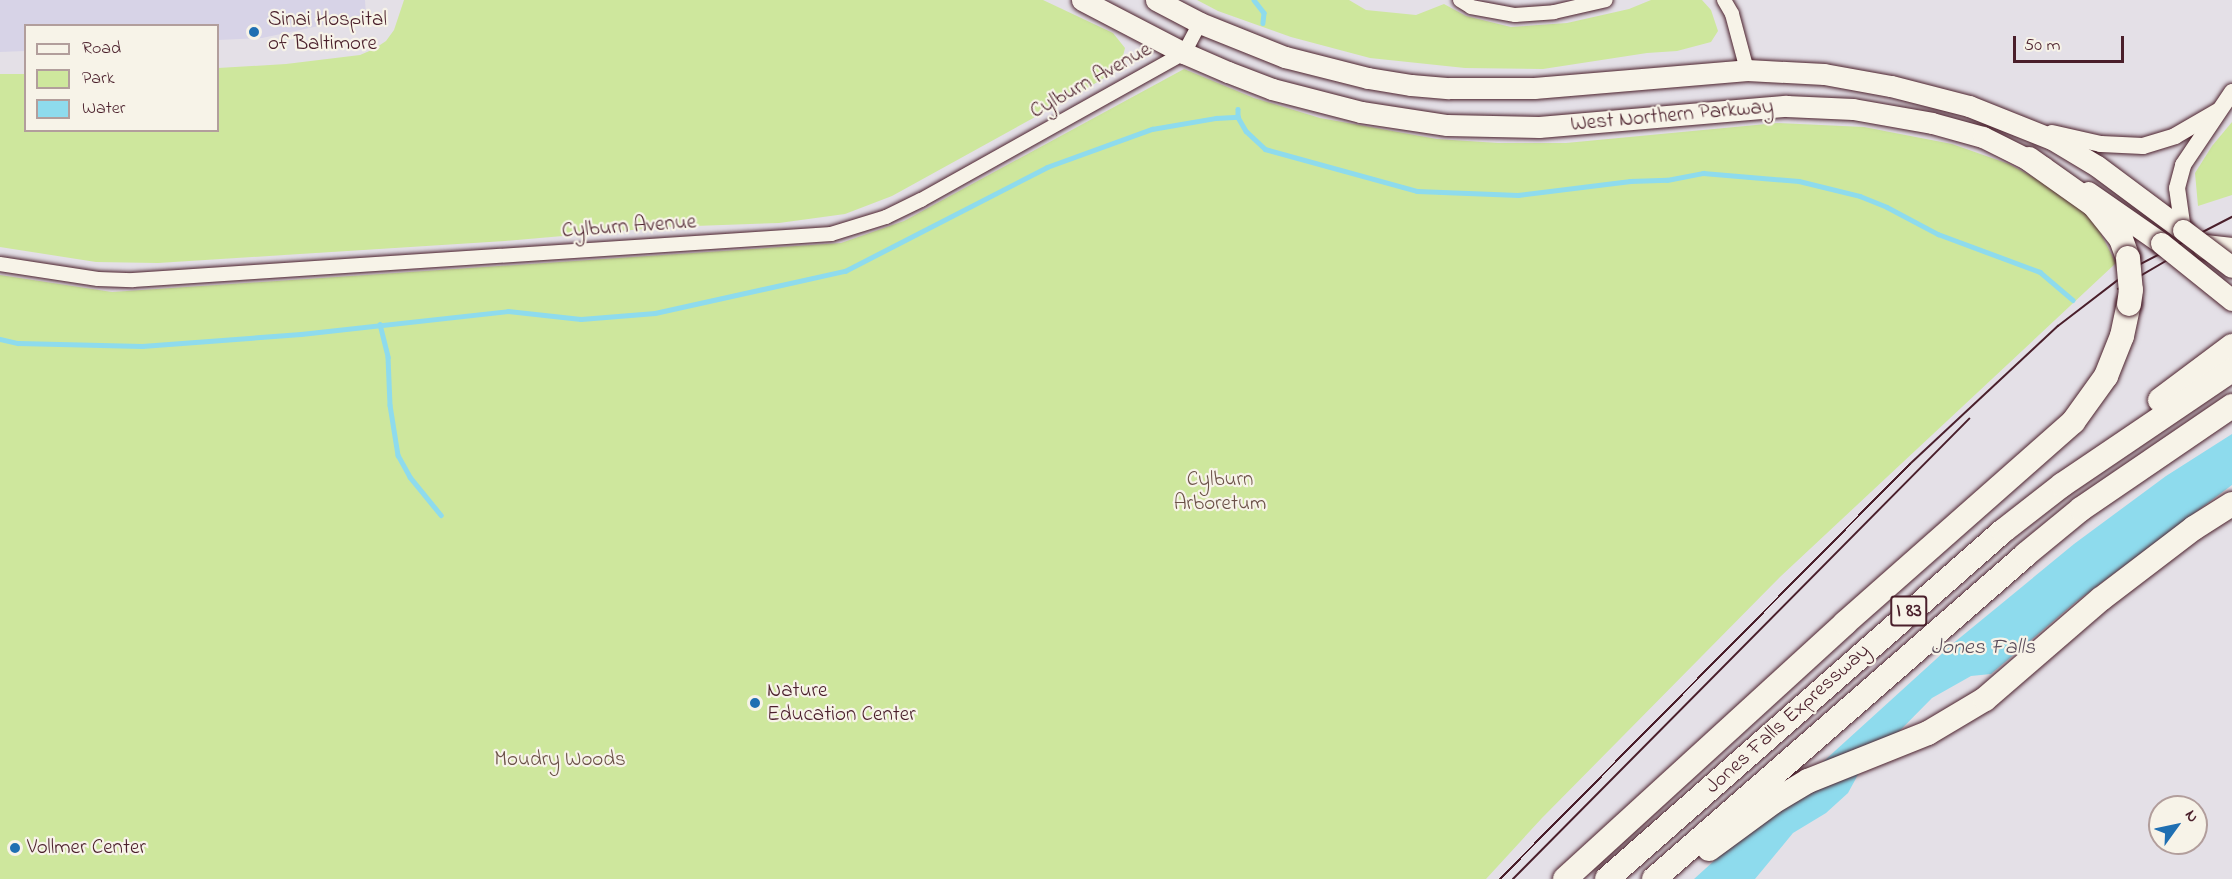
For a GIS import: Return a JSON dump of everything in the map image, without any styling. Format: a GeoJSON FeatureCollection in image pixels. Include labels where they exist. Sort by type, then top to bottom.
{"type":"FeatureCollection","features":[{"type":"Feature","properties":{"kind":"highway"},"geometry":{"type":"LineString","coordinates":[[1565,879],[1853,616],[2073,422],[2106,376],[2122,336],[2130,304],[2131,290],[2127,255],[2121,239],[2094,205],[2029,159]]}},
{"type":"Feature","properties":{"kind":"highway"},"geometry":{"type":"LineString","coordinates":[[2205,247],[2232,250]]}},
{"type":"Feature","properties":{"kind":"highway"},"geometry":{"type":"LineString","coordinates":[[2062,485],[2170,391],[2232,346]]}},
{"type":"Feature","properties":{"kind":"highway","name":"Jones Falls Expressway"},"geometry":{"type":"LineString","coordinates":[[1607,879],[1958,568],[2062,485],[2232,370]]}},
{"type":"Feature","properties":{"kind":"highway","name":"Jones Falls Expressway"},"geometry":{"type":"LineString","coordinates":[[1654,879],[2025,555],[2081,509],[2232,406]]}},
{"type":"Feature","properties":{"kind":"highway"},"geometry":{"type":"LineString","coordinates":[[1668,879],[1773,802],[1823,773],[1928,733],[2002,687],[2101,599],[2194,528],[2232,504]]}},
{"type":"Feature","properties":{"kind":"main road","name":"West Northern Parkway"},"geometry":{"type":"LineString","coordinates":[[1082,0],[1184,53],[1272,89],[1361,111],[1447,125],[1539,127],[1746,108],[1819,106],[1891,114],[1932,123],[1983,137],[2085,189],[2161,243],[2232,300]]}},
{"type":"Feature","properties":{"kind":"main road","name":"West Northern Parkway"},"geometry":{"type":"LineString","coordinates":[[1156,0],[1200,23],[1284,57],[1368,78],[1449,88],[1534,88],[1747,70],[1824,74],[1891,86],[1969,106],[2021,125],[2075,151],[2232,267]]}},
{"type":"Feature","properties":{"kind":"street"},"geometry":{"type":"LineString","coordinates":[[1460,0],[1471,7],[1515,15],[1554,12],[1606,0]]}},
{"type":"Feature","properties":{"kind":"street"},"geometry":{"type":"LineString","coordinates":[[1724,0],[1732,14],[1747,70]]}},
{"type":"Feature","properties":{"kind":"street","name":"Cylburn Avenue"},"geometry":{"type":"LineString","coordinates":[[0,264],[99,279],[133,279],[831,234],[886,217],[921,200],[1184,53],[1200,23]]}},
{"type":"Feature","properties":{"kind":"street"},"geometry":{"type":"LineString","coordinates":[[2183,230],[2177,200],[2181,172],[2186,159],[2232,92]]}},
{"type":"Feature","properties":{"kind":"street"},"geometry":{"type":"LineString","coordinates":[[2021,125],[2072,139],[2143,146],[2175,136],[2218,111]]}},
{"type":"Feature","properties":{"kind":"shaded area","name":"Sinai Hospital of Baltimore"},"geometry":{"type":"Polygon","coordinates":[[[0,0],[365,0],[366,16],[262,38],[219,40],[219,24],[24,24],[24,51],[0,52],[0,0]]]}},
{"type":"Feature","properties":{"kind":"green space"},"geometry":{"type":"Polygon","coordinates":[[[404,0],[1043,0],[1113,33],[1125,48],[1120,68],[1086,89],[892,196],[845,214],[779,223],[667,227],[505,241],[158,263],[96,262],[0,247],[0,74],[24,74],[24,132],[219,132],[219,68],[286,64],[360,55],[386,41],[394,30],[404,0]]]}},
{"type":"Feature","properties":{"kind":"green space"},"geometry":{"type":"Polygon","coordinates":[[[1197,0],[1349,0],[1366,10],[1416,15],[1444,4],[1466,16],[1511,27],[1567,23],[1629,9],[1651,0],[1702,0],[1711,10],[1718,31],[1711,42],[1677,51],[1647,53],[1543,69],[1465,68],[1370,58],[1291,37],[1218,11],[1197,0]]]}},
{"type":"Feature","properties":{"kind":"green space","name":"Cylburn Arboretum"},"geometry":{"type":"Polygon","coordinates":[[[1184,69],[1254,98],[1320,118],[1437,139],[1498,143],[1566,143],[1777,123],[1864,127],[1952,144],[2009,164],[2072,198],[2090,213],[2116,263],[1780,577],[1542,818],[1486,879],[0,879],[0,275],[112,292],[841,243],[904,221],[1184,69]]]}},
{"type":"Feature","properties":{"kind":"green space"},"geometry":{"type":"Polygon","coordinates":[[[2232,122],[2232,195],[2198,206],[2195,173],[2212,146],[2232,122]]]}},
{"type":"Feature","properties":{"kind":"water","name":"Jones Falls"},"geometry":{"type":"Polygon","coordinates":[[[2232,434],[2232,485],[2077,601],[1991,674],[1971,676],[1932,698],[1860,771],[1848,793],[1826,813],[1793,833],[1755,879],[1694,879],[1956,641],[2074,544],[2166,476],[2232,434]]]}},
{"type":"Feature","properties":{"kind":"waterway"},"geometry":{"type":"LineString","coordinates":[[1254,0],[1264,13],[1263,23]]}},
{"type":"Feature","properties":{"kind":"waterway"},"geometry":{"type":"LineString","coordinates":[[1238,109],[1238,117],[1246,131],[1265,149],[1417,191],[1518,195],[1630,181],[1667,180],[1703,173],[1799,181],[1860,196],[1887,207],[1938,234],[2040,272],[2073,300]]}},
{"type":"Feature","properties":{"kind":"waterway"},"geometry":{"type":"LineString","coordinates":[[0,339],[18,343],[142,346],[301,334],[508,311],[581,319],[655,313],[845,271],[1047,167],[1152,129],[1216,118],[1238,117]]}},
{"type":"Feature","properties":{"kind":"waterway"},"geometry":{"type":"LineString","coordinates":[[380,324],[388,357],[390,405],[398,455],[410,477],[441,515]]}},
{"type":"Feature","properties":{"kind":"tram line"},"geometry":{"type":"LineString","coordinates":[[1500,879],[1910,464],[2058,326],[2135,267],[2232,217]]}},
{"type":"Feature","properties":{"kind":"tram line"},"geometry":{"type":"LineString","coordinates":[[2118,289],[2183,251]]}},
{"type":"Feature","properties":{"kind":"tram line"},"geometry":{"type":"LineString","coordinates":[[1513,879],[1969,419]]}},
{"type":"Feature","properties":{"kind":"place","name":"Sinai Hospital of Baltimore"},"geometry":{"type":"Point","coordinates":[254,32]}},
{"type":"Feature","properties":{"kind":"place","name":"Nature Education Center"},"geometry":{"type":"Point","coordinates":[755,703]}},
{"type":"Feature","properties":{"kind":"place","name":"Vollmer Center"},"geometry":{"type":"Point","coordinates":[15,848]}},
{"type":"Feature","properties":{"kind":"park label","name":"Moudry Woods"},"geometry":{"type":"Point","coordinates":[560,760]}}]}
